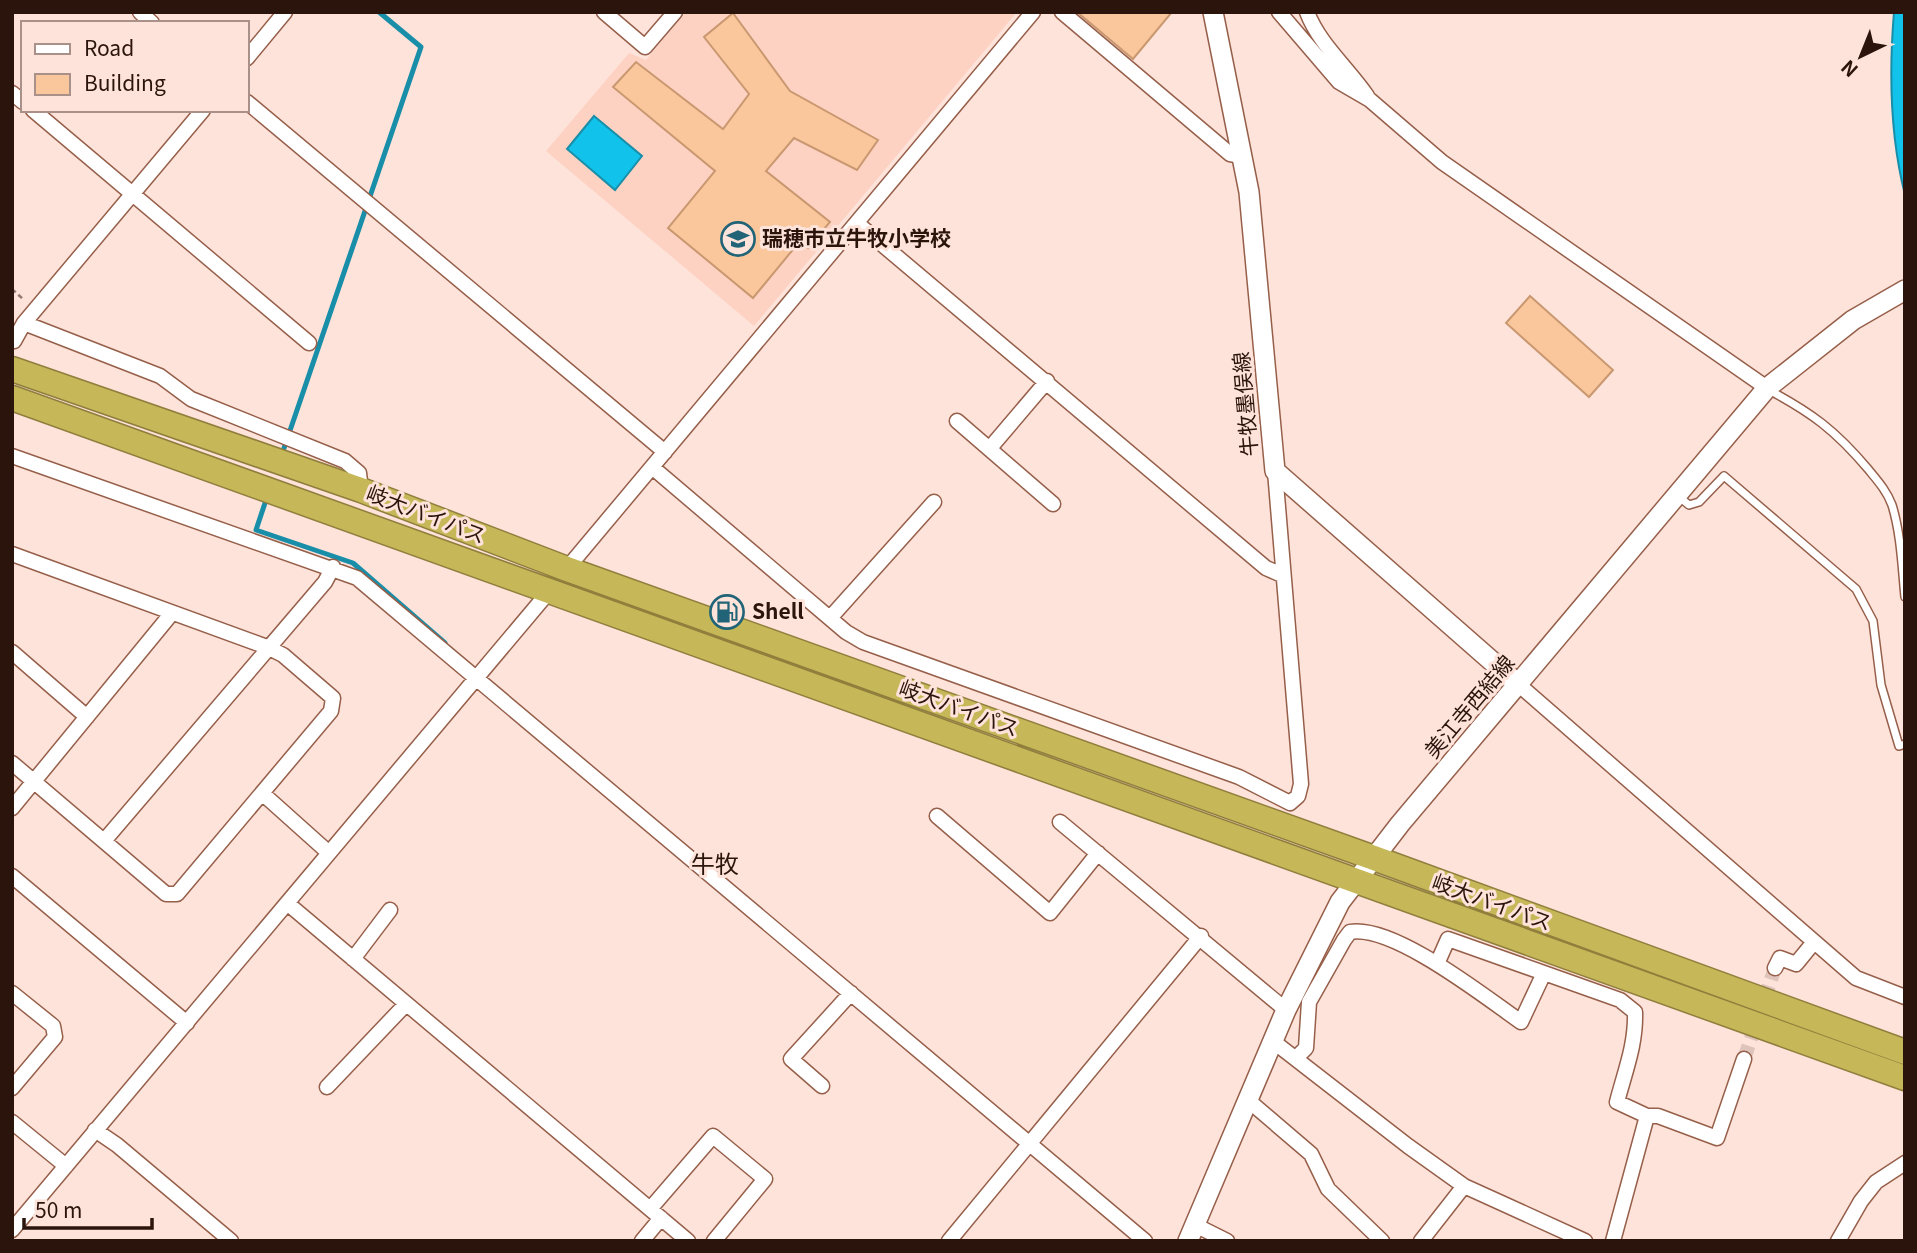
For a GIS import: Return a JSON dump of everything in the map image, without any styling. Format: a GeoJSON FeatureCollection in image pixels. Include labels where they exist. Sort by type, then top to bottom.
{"type":"FeatureCollection","features":[{"type":"Feature","properties":{"kind":"highway","name":"岐大バイパス"},"geometry":{"type":"LineString","coordinates":[[12,369],[361,490],[567,569],[1374,858],[1902,1069]]}},
{"type":"Feature","properties":{"kind":"highway","name":"岐大バイパス"},"geometry":{"type":"LineString","coordinates":[[12,398],[1356,882],[1902,1069]]}},
{"type":"Feature","properties":{"kind":"main road","name":"牛牧墨俣線"},"geometry":{"type":"LineString","coordinates":[[1213,12],[1249,192],[1275,471],[1519,685]]}},
{"type":"Feature","properties":{"kind":"main road","name":"美江寺西結線"},"geometry":{"type":"LineString","coordinates":[[1191,1233],[1250,1101],[1286,1010],[1340,902],[1767,388],[1842,328],[1905,290]]}},
{"type":"Feature","properties":{"kind":"street"},"geometry":{"type":"LineString","coordinates":[[248,57],[285,12]]}},
{"type":"Feature","properties":{"kind":"street"},"geometry":{"type":"LineString","coordinates":[[604,12],[645,47],[675,12]]}},
{"type":"Feature","properties":{"kind":"street"},"geometry":{"type":"LineString","coordinates":[[12,1230],[1033,12]]}},
{"type":"Feature","properties":{"kind":"street"},"geometry":{"type":"LineString","coordinates":[[1062,12],[1230,154],[1242,156]]}},
{"type":"Feature","properties":{"kind":"street"},"geometry":{"type":"LineString","coordinates":[[1279,12],[1339,82],[1370,100],[1442,162],[1767,388]]}},
{"type":"Feature","properties":{"kind":"street"},"geometry":{"type":"LineString","coordinates":[[1307,12],[1325,45],[1346,65],[1370,100]]}},
{"type":"Feature","properties":{"kind":"street"},"geometry":{"type":"LineString","coordinates":[[248,103],[665,452]]}},
{"type":"Feature","properties":{"kind":"street"},"geometry":{"type":"LineString","coordinates":[[35,112],[309,343]]}},
{"type":"Feature","properties":{"kind":"street"},"geometry":{"type":"LineString","coordinates":[[14,341],[24,323],[201,112]]}},
{"type":"Feature","properties":{"kind":"street"},"geometry":{"type":"LineString","coordinates":[[858,224],[1266,568],[1282,575]]}},
{"type":"Feature","properties":{"kind":"street"},"geometry":{"type":"LineString","coordinates":[[24,323],[160,376],[191,399],[345,461],[359,473],[361,490]]}},
{"type":"Feature","properties":{"kind":"street"},"geometry":{"type":"LineString","coordinates":[[990,448],[1047,381]]}},
{"type":"Feature","properties":{"kind":"street"},"geometry":{"type":"LineString","coordinates":[[957,421],[1054,504]]}},
{"type":"Feature","properties":{"kind":"street"},"geometry":{"type":"LineString","coordinates":[[12,456],[358,578],[1145,1241]]}},
{"type":"Feature","properties":{"kind":"street"},"geometry":{"type":"LineString","coordinates":[[652,467],[830,618],[863,642],[1239,777],[1290,803],[1298,796],[1301,784],[1275,471]]}},
{"type":"Feature","properties":{"kind":"street"},"geometry":{"type":"LineString","coordinates":[[830,618],[933,509]]}},
{"type":"Feature","properties":{"kind":"street"},"geometry":{"type":"LineString","coordinates":[[12,554],[267,647],[283,655],[333,698],[331,711],[177,894],[166,894],[12,764]]}},
{"type":"Feature","properties":{"kind":"street"},"geometry":{"type":"LineString","coordinates":[[104,841],[325,582],[333,567]]}},
{"type":"Feature","properties":{"kind":"street"},"geometry":{"type":"LineString","coordinates":[[12,808],[172,613]]}},
{"type":"Feature","properties":{"kind":"street"},"geometry":{"type":"LineString","coordinates":[[12,652],[87,717]]}},
{"type":"Feature","properties":{"kind":"street"},"geometry":{"type":"LineString","coordinates":[[1519,685],[1856,978],[1905,997]]}},
{"type":"Feature","properties":{"kind":"street"},"geometry":{"type":"LineString","coordinates":[[261,793],[329,853]]}},
{"type":"Feature","properties":{"kind":"street"},"geometry":{"type":"LineString","coordinates":[[937,816],[1049,913],[1098,853]]}},
{"type":"Feature","properties":{"kind":"street"},"geometry":{"type":"LineString","coordinates":[[1060,822],[1201,936],[1286,1010]]}},
{"type":"Feature","properties":{"kind":"street"},"geometry":{"type":"LineString","coordinates":[[12,876],[187,1023]]}},
{"type":"Feature","properties":{"kind":"street"},"geometry":{"type":"LineString","coordinates":[[287,904],[688,1241]]}},
{"type":"Feature","properties":{"kind":"street"},"geometry":{"type":"LineString","coordinates":[[353,959],[390,910]]}},
{"type":"Feature","properties":{"kind":"street"},"geometry":{"type":"LineString","coordinates":[[1297,1057],[1306,1048],[1309,1002],[1350,932],[1362,930],[1384,937],[1437,964],[1521,1021],[1544,973]]}},
{"type":"Feature","properties":{"kind":"street"},"geometry":{"type":"LineString","coordinates":[[949,1241],[1201,936]]}},
{"type":"Feature","properties":{"kind":"street"},"geometry":{"type":"LineString","coordinates":[[1437,964],[1448,939],[1620,1000],[1635,1012],[1633,1052],[1617,1102],[1647,1116],[1658,1116],[1717,1138],[1744,1059]]}},
{"type":"Feature","properties":{"kind":"street"},"geometry":{"type":"LineString","coordinates":[[1775,968],[1780,958],[1796,964],[1814,942]]}},
{"type":"Feature","properties":{"kind":"street"},"geometry":{"type":"LineString","coordinates":[[12,993],[53,1026],[55,1037],[12,1088]]}},
{"type":"Feature","properties":{"kind":"street"},"geometry":{"type":"LineString","coordinates":[[822,1086],[791,1059],[851,993]]}},
{"type":"Feature","properties":{"kind":"street"},"geometry":{"type":"LineString","coordinates":[[327,1087],[406,1004]]}},
{"type":"Feature","properties":{"kind":"street"},"geometry":{"type":"LineString","coordinates":[[1274,1042],[1464,1186],[1585,1241]]}},
{"type":"Feature","properties":{"kind":"street"},"geometry":{"type":"LineString","coordinates":[[1250,1101],[1311,1154],[1328,1189],[1382,1241]]}},
{"type":"Feature","properties":{"kind":"street"},"geometry":{"type":"LineString","coordinates":[[1613,1241],[1647,1116]]}},
{"type":"Feature","properties":{"kind":"street"},"geometry":{"type":"LineString","coordinates":[[12,1122],[66,1166]]}},
{"type":"Feature","properties":{"kind":"street"},"geometry":{"type":"LineString","coordinates":[[95,1130],[231,1241]]}},
{"type":"Feature","properties":{"kind":"street"},"geometry":{"type":"LineString","coordinates":[[642,1241],[655,1213],[713,1136],[765,1179],[714,1241]]}},
{"type":"Feature","properties":{"kind":"street"},"geometry":{"type":"LineString","coordinates":[[1838,1241],[1861,1201],[1876,1182],[1905,1163]]}},
{"type":"Feature","properties":{"kind":"street"},"geometry":{"type":"LineString","coordinates":[[1422,1241],[1464,1186]]}},
{"type":"Feature","properties":{"kind":"street"},"geometry":{"type":"LineString","coordinates":[[1191,1233],[1227,1241]]}},
{"type":"Feature","properties":{"kind":"lane"},"geometry":{"type":"LineString","coordinates":[[1767,388],[1814,415],[1838,434],[1882,486],[1891,503],[1897,530],[1905,597]]}},
{"type":"Feature","properties":{"kind":"lane"},"geometry":{"type":"LineString","coordinates":[[1678,496],[1689,505],[1699,502],[1724,476],[1856,589],[1873,621],[1881,685],[1899,746],[1905,744]]}},
{"type":"Feature","properties":{"kind":"shaded area","name":"瑞穂市立牛牧小学校"},"geometry":{"type":"Polygon","coordinates":[[[686,12],[1017,12],[754,326],[546,151],[629,53],[646,60],[686,12]]]}},
{"type":"Feature","properties":{"kind":"water"},"geometry":{"type":"Polygon","coordinates":[[[1894,12],[1905,12],[1905,195],[1896,150],[1892,104],[1894,12]]]}},
{"type":"Feature","properties":{"kind":"water"},"geometry":{"type":"Polygon","coordinates":[[[594,116],[642,156],[615,190],[567,149],[594,116]]]}},
{"type":"Feature","properties":{"kind":"building"},"geometry":{"type":"Polygon","coordinates":[[[1077,12],[1172,12],[1133,59],[1077,12]]]}},
{"type":"Feature","properties":{"kind":"building"},"geometry":{"type":"Polygon","coordinates":[[[733,13],[790,91],[878,140],[857,170],[794,138],[766,171],[830,222],[808,248],[800,241],[753,298],[668,228],[715,171],[613,87],[636,62],[723,129],[749,94],[704,37],[733,13]]]}},
{"type":"Feature","properties":{"kind":"building"},"geometry":{"type":"Polygon","coordinates":[[[1530,296],[1613,370],[1589,397],[1506,323],[1530,296]]]}},
{"type":"Feature","properties":{"kind":"waterway"},"geometry":{"type":"LineString","coordinates":[[282,454],[421,47],[379,12]]}},
{"type":"Feature","properties":{"kind":"waterway"},"geometry":{"type":"LineString","coordinates":[[267,497],[256,530],[353,563],[445,643]]}},
{"type":"Feature","properties":{"kind":"tunnel"},"geometry":{"type":"LineString","coordinates":[[1744,1059],[1775,968]]}},
{"type":"Feature","properties":{"kind":"place","name":"瑞穂市立牛牧小学校"},"geometry":{"type":"Point","coordinates":[738,239]}},
{"type":"Feature","properties":{"kind":"place","name":"Shell"},"geometry":{"type":"Point","coordinates":[727,612]}},
{"type":"Feature","properties":{"kind":"district","name":"牛牧"},"geometry":{"type":"Point","coordinates":[715,865]}}]}
